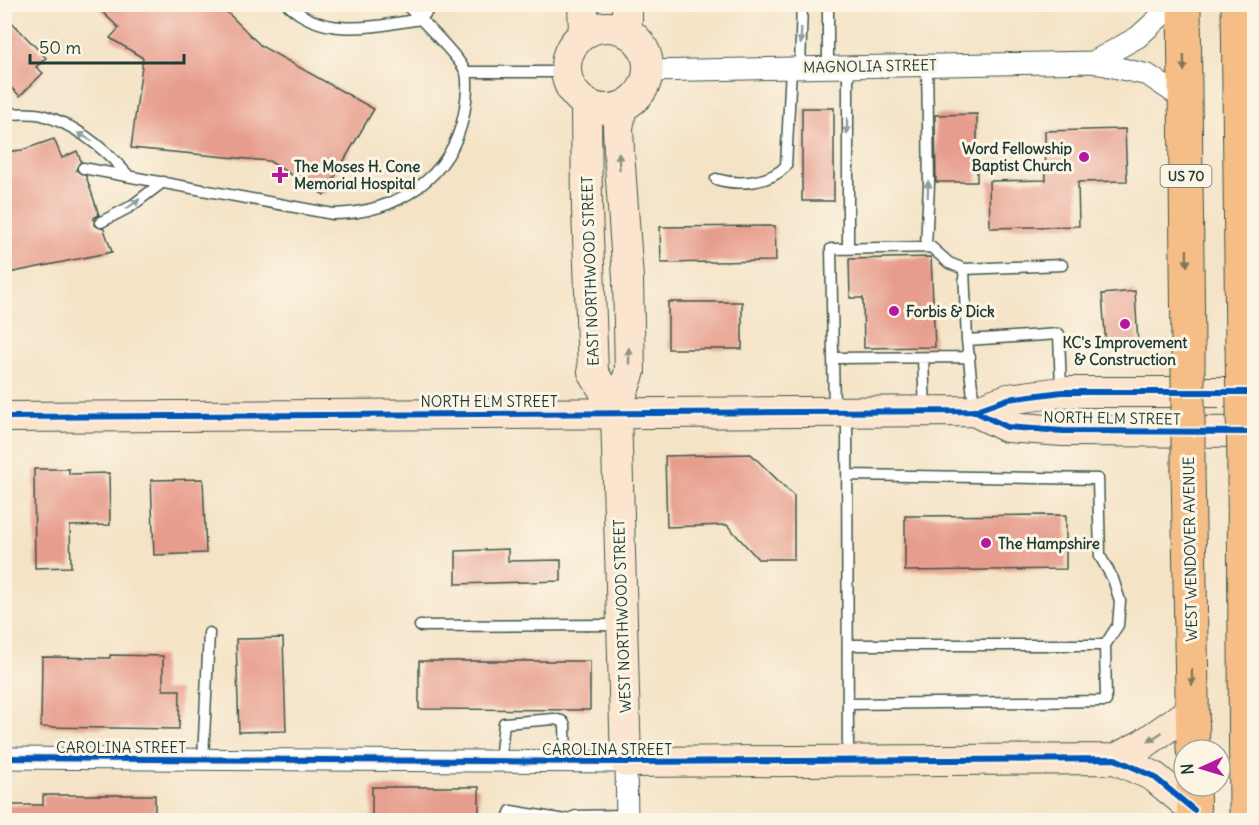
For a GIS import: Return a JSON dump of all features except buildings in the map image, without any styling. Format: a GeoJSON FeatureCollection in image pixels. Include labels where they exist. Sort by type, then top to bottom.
{"type":"FeatureCollection","features":[{"type":"Feature","properties":{"kind":"highway","name":"US 70"},"geometry":{"type":"LineString","coordinates":[[1184,4],[1185,100]]}},
{"type":"Feature","properties":{"kind":"highway"},"geometry":{"type":"LineString","coordinates":[[1244,20],[1246,90],[1242,345],[1250,709],[1248,803]]}},
{"type":"Feature","properties":{"kind":"highway","name":"WEST WENDOVER AVENUE"},"geometry":{"type":"LineString","coordinates":[[1185,100],[1193,738]]}},
{"type":"Feature","properties":{"kind":"street"},"geometry":{"type":"LineString","coordinates":[[583,4],[584,34]]}},
{"type":"Feature","properties":{"kind":"street","name":"MAGNOLIA STREET"},"geometry":{"type":"LineString","coordinates":[[1093,62],[1138,37],[1174,4]]}},
{"type":"Feature","properties":{"kind":"street"},"geometry":{"type":"LineString","coordinates":[[627,19],[643,50],[648,71],[642,90],[622,106],[603,110],[586,104],[573,92],[566,72],[570,50],[584,34],[627,19]]}},
{"type":"Feature","properties":{"kind":"street","name":"MAGNOLIA STREET"},"geometry":{"type":"LineString","coordinates":[[648,71],[1093,62],[1148,75],[1185,100]]}},
{"type":"Feature","properties":{"kind":"street","name":"EAST NORTHWOOD STREET"},"geometry":{"type":"LineString","coordinates":[[586,104],[586,210],[593,372],[616,412]]}},
{"type":"Feature","properties":{"kind":"street"},"geometry":{"type":"LineString","coordinates":[[616,412],[630,371],[628,279],[618,128],[622,106]]}},
{"type":"Feature","properties":{"kind":"street","name":"NORTH ELM STREET"},"geometry":{"type":"LineString","coordinates":[[4,417],[974,411],[1008,399],[1062,392],[1254,392]]}},
{"type":"Feature","properties":{"kind":"street","name":"NORTH ELM STREET"},"geometry":{"type":"LineString","coordinates":[[974,411],[1007,427],[1063,431],[1254,432]]}},
{"type":"Feature","properties":{"kind":"street","name":"WEST NORTHWOOD STREET"},"geometry":{"type":"LineString","coordinates":[[616,412],[627,818]]}},
{"type":"Feature","properties":{"kind":"street","name":"CAROLINA STREET"},"geometry":{"type":"LineString","coordinates":[[1115,759],[1142,745],[1192,710]]}},
{"type":"Feature","properties":{"kind":"street","name":"CAROLINA STREET"},"geometry":{"type":"LineString","coordinates":[[4,758],[566,762],[1115,759],[1153,776],[1193,805]]}},
{"type":"Feature","properties":{"kind":"lane"},"geometry":{"type":"LineString","coordinates":[[287,4],[308,21],[333,28],[356,28],[421,19],[433,4]]}},
{"type":"Feature","properties":{"kind":"lane"},"geometry":{"type":"LineString","coordinates":[[83,168],[333,214],[355,213],[399,200],[430,180],[450,153],[460,131],[466,102],[466,72],[421,19],[405,4]]}},
{"type":"Feature","properties":{"kind":"lane"},"geometry":{"type":"LineString","coordinates":[[716,179],[726,182],[759,180],[778,174],[786,166],[802,4]]}},
{"type":"Feature","properties":{"kind":"lane"},"geometry":{"type":"LineString","coordinates":[[828,4],[838,67],[848,249]]}},
{"type":"Feature","properties":{"kind":"lane"},"geometry":{"type":"LineString","coordinates":[[926,247],[929,184],[927,65]]}},
{"type":"Feature","properties":{"kind":"lane"},"geometry":{"type":"LineString","coordinates":[[466,72],[566,72]]}},
{"type":"Feature","properties":{"kind":"lane"},"geometry":{"type":"LineString","coordinates":[[4,114],[40,115],[62,124],[102,146],[128,176]]}},
{"type":"Feature","properties":{"kind":"lane"},"geometry":{"type":"LineString","coordinates":[[101,222],[130,207],[163,182]]}},
{"type":"Feature","properties":{"kind":"lane"},"geometry":{"type":"LineString","coordinates":[[849,760],[847,475],[833,358],[831,249],[931,247],[949,262],[964,269],[1062,265]]}},
{"type":"Feature","properties":{"kind":"lane"},"geometry":{"type":"LineString","coordinates":[[964,269],[967,340],[974,411]]}},
{"type":"Feature","properties":{"kind":"lane"},"geometry":{"type":"LineString","coordinates":[[967,340],[1059,334],[1062,392]]}},
{"type":"Feature","properties":{"kind":"lane"},"geometry":{"type":"LineString","coordinates":[[833,358],[970,357]]}},
{"type":"Feature","properties":{"kind":"lane"},"geometry":{"type":"LineString","coordinates":[[923,358],[925,411]]}},
{"type":"Feature","properties":{"kind":"lane"},"geometry":{"type":"LineString","coordinates":[[847,475],[1098,479],[1100,556],[1113,579],[1120,602],[1118,625],[1105,645],[1106,701],[848,704]]}},
{"type":"Feature","properties":{"kind":"lane"},"geometry":{"type":"LineString","coordinates":[[420,626],[622,625]]}},
{"type":"Feature","properties":{"kind":"lane"},"geometry":{"type":"LineString","coordinates":[[202,759],[209,633]]}},
{"type":"Feature","properties":{"kind":"lane"},"geometry":{"type":"LineString","coordinates":[[848,645],[1105,645]]}},
{"type":"Feature","properties":{"kind":"lane"},"geometry":{"type":"LineString","coordinates":[[500,761],[504,723],[554,719],[562,721],[565,725],[566,762]]}},
{"type":"Feature","properties":{"kind":"lane"},"geometry":{"type":"LineString","coordinates":[[509,816],[566,820],[576,816],[627,818]]}},
{"type":"Feature","properties":{"kind":"cycle path"},"geometry":{"type":"LineString","coordinates":[[4,417],[974,411],[1008,399],[1062,392],[1254,392]]}},
{"type":"Feature","properties":{"kind":"cycle path"},"geometry":{"type":"LineString","coordinates":[[974,411],[1007,427],[1063,431],[1254,432]]}},
{"type":"Feature","properties":{"kind":"cycle path"},"geometry":{"type":"LineString","coordinates":[[4,758],[626,762],[1115,759],[1153,776],[1194,810]]}},
{"type":"Feature","properties":{"kind":"place","name":"Word Fellowship Baptist Church"},"geometry":{"type":"Point","coordinates":[1084,157]}},
{"type":"Feature","properties":{"kind":"place","name":"The Moses H. Cone Memorial Hospital"},"geometry":{"type":"Point","coordinates":[280,175]}},
{"type":"Feature","properties":{"kind":"place","name":"Forbis & Dick"},"geometry":{"type":"Point","coordinates":[894,311]}},
{"type":"Feature","properties":{"kind":"place","name":"KC's Improvement & Construction"},"geometry":{"type":"Point","coordinates":[1125,324]}},
{"type":"Feature","properties":{"kind":"place","name":"The Hampshire"},"geometry":{"type":"Point","coordinates":[986,543]}}]}
